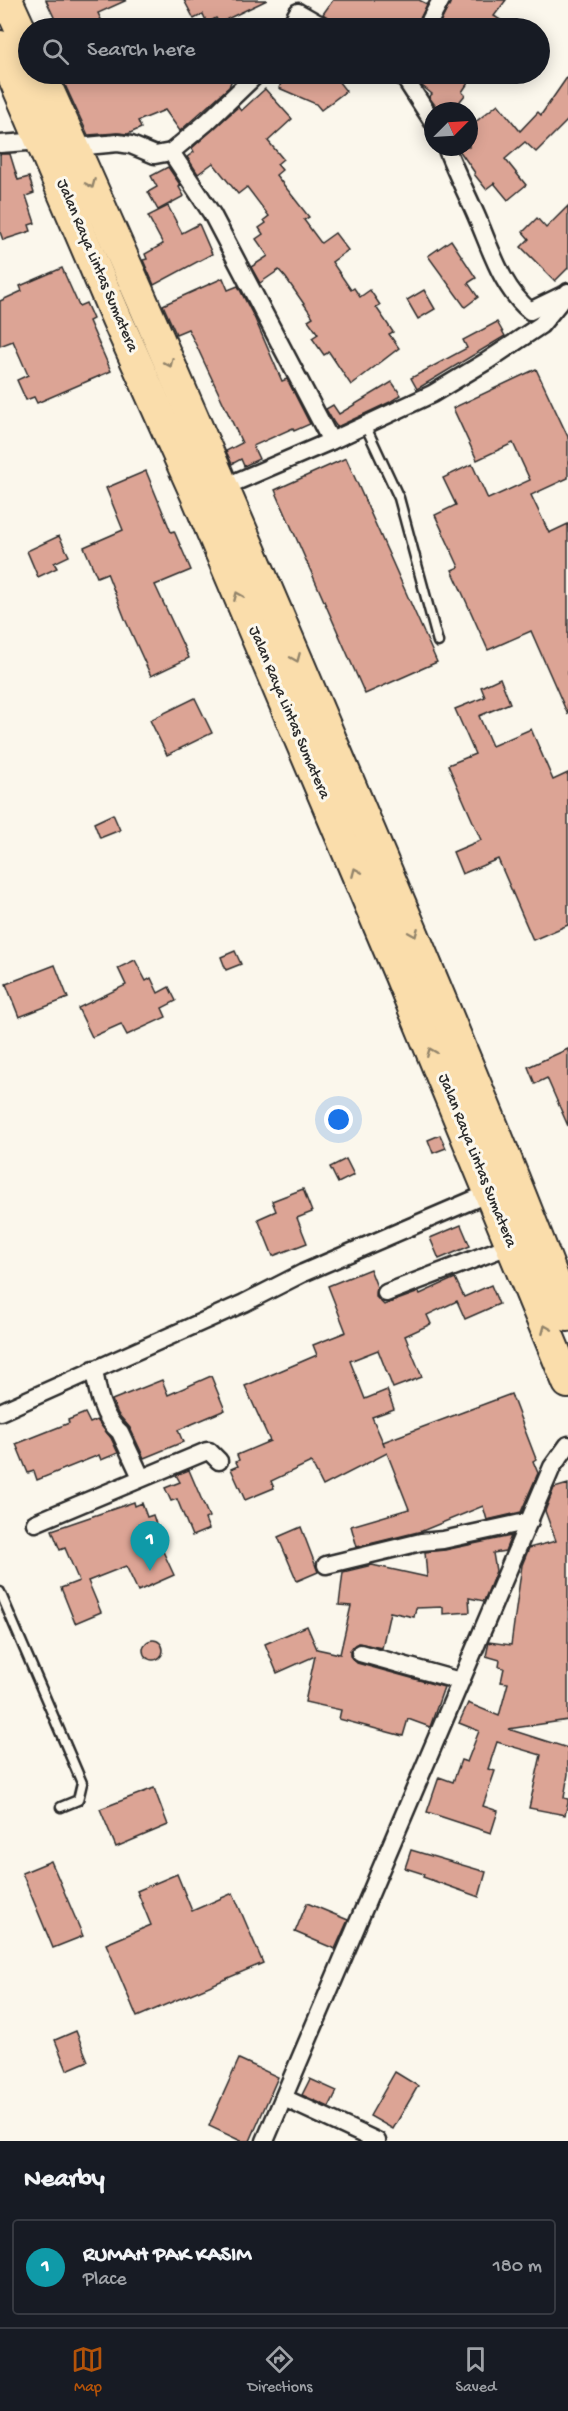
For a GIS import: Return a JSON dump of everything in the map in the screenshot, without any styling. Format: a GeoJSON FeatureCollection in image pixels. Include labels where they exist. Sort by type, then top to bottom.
{"type":"FeatureCollection","features":[{"type":"Feature","properties":{"kind":"highway"},"geometry":{"type":"LineString","coordinates":[[8,0],[18,23]]}},
{"type":"Feature","properties":{"kind":"highway","name":"Jalan Raya Lintas Sumatera"},"geometry":{"type":"LineString","coordinates":[[0,46],[117,319],[211,492],[428,965],[516,1181],[568,1317]]}},
{"type":"Feature","properties":{"kind":"highway","name":"Jalan Raya Lintas Sumatera"},"geometry":{"type":"LineString","coordinates":[[46,84],[76,147],[395,965],[568,1383]]}},
{"type":"Feature","properties":{"kind":"street"},"geometry":{"type":"LineString","coordinates":[[431,18],[441,0]]}},
{"type":"Feature","properties":{"kind":"street"},"geometry":{"type":"LineString","coordinates":[[301,6],[315,18]]}},
{"type":"Feature","properties":{"kind":"street"},"geometry":{"type":"LineString","coordinates":[[76,147],[118,143],[131,145],[155,155],[171,152],[247,84]]}},
{"type":"Feature","properties":{"kind":"street"},"geometry":{"type":"LineString","coordinates":[[408,84],[424,108]]}},
{"type":"Feature","properties":{"kind":"street"},"geometry":{"type":"LineString","coordinates":[[0,144],[42,141]]}},
{"type":"Feature","properties":{"kind":"street"},"geometry":{"type":"LineString","coordinates":[[171,152],[212,214],[331,441]]}},
{"type":"Feature","properties":{"kind":"street"},"geometry":{"type":"LineString","coordinates":[[449,156],[496,265],[518,301],[530,311],[567,293]]}},
{"type":"Feature","properties":{"kind":"street"},"geometry":{"type":"LineString","coordinates":[[211,492],[331,441],[432,394],[541,325],[567,293]]}},
{"type":"Feature","properties":{"kind":"street"},"geometry":{"type":"LineString","coordinates":[[0,1412],[244,1303],[303,1273],[516,1181]]}},
{"type":"Feature","properties":{"kind":"street"},"geometry":{"type":"LineString","coordinates":[[386,1293],[511,1245]]}},
{"type":"Feature","properties":{"kind":"street"},"geometry":{"type":"LineString","coordinates":[[94,1369],[97,1390],[105,1410],[120,1432],[141,1477]]}},
{"type":"Feature","properties":{"kind":"street"},"geometry":{"type":"LineString","coordinates":[[265,2141],[552,1467],[568,1444]]}},
{"type":"Feature","properties":{"kind":"street"},"geometry":{"type":"LineString","coordinates":[[35,1523],[208,1451],[219,1461]]}},
{"type":"Feature","properties":{"kind":"street"},"geometry":{"type":"LineString","coordinates":[[326,1565],[421,1542],[443,1540],[530,1521]]}},
{"type":"Feature","properties":{"kind":"street"},"geometry":{"type":"LineString","coordinates":[[360,1653],[460,1681]]}},
{"type":"Feature","properties":{"kind":"street"},"geometry":{"type":"LineString","coordinates":[[284,2098],[377,2141]]}},
{"type":"Feature","properties":{"kind":"lane"},"geometry":{"type":"LineString","coordinates":[[365,425],[399,498],[438,642]]}},
{"type":"Feature","properties":{"kind":"lane"},"geometry":{"type":"LineString","coordinates":[[0,1592],[82,1783],[78,1800],[61,1808]]}},
{"type":"Feature","properties":{"kind":"building"},"geometry":{"type":"Polygon","coordinates":[[[46,0],[127,0],[98,13],[100,18],[54,18],[46,0]]]}},
{"type":"Feature","properties":{"kind":"building"},"geometry":{"type":"Polygon","coordinates":[[[184,0],[267,0],[229,18],[205,18],[203,14],[193,18],[184,0]]]}},
{"type":"Feature","properties":{"kind":"building"},"geometry":{"type":"Polygon","coordinates":[[[333,0],[419,0],[427,4],[421,18],[329,18],[323,14],[333,0]]]}},
{"type":"Feature","properties":{"kind":"building"},"geometry":{"type":"Polygon","coordinates":[[[451,0],[506,0],[494,16],[497,18],[443,18],[451,0]]]}},
{"type":"Feature","properties":{"kind":"building"},"geometry":{"type":"Polygon","coordinates":[[[568,76],[568,120],[536,152],[525,142],[505,159],[526,185],[508,200],[494,183],[486,189],[463,156],[478,156],[478,120],[498,104],[520,131],[538,112],[541,115],[568,76]]]}},
{"type":"Feature","properties":{"kind":"building"},"geometry":{"type":"Polygon","coordinates":[[[65,84],[230,84],[180,131],[165,110],[138,121],[141,128],[128,134],[88,135],[65,84]]]}},
{"type":"Feature","properties":{"kind":"building"},"geometry":{"type":"Polygon","coordinates":[[[281,84],[340,84],[346,91],[321,110],[316,104],[279,88],[281,84]]]}},
{"type":"Feature","properties":{"kind":"building"},"geometry":{"type":"Polygon","coordinates":[[[422,84],[467,84],[462,92],[465,95],[459,102],[433,102],[429,97],[432,94],[422,84]]]}},
{"type":"Feature","properties":{"kind":"building"},"geometry":{"type":"Polygon","coordinates":[[[265,89],[292,119],[268,141],[283,159],[277,164],[282,170],[276,175],[309,217],[304,220],[321,243],[335,233],[348,250],[332,262],[351,290],[354,288],[360,297],[370,290],[380,305],[376,307],[393,332],[389,334],[399,348],[351,385],[329,352],[324,355],[312,338],[318,334],[308,320],[313,317],[286,278],[279,270],[260,283],[251,267],[268,256],[256,239],[263,234],[259,228],[266,223],[264,220],[269,216],[247,187],[238,194],[213,163],[198,174],[187,157],[194,152],[192,148],[238,107],[241,111],[265,89]]]}},
{"type":"Feature","properties":{"kind":"building"},"geometry":{"type":"Polygon","coordinates":[[[0,154],[10,154],[18,180],[29,177],[34,193],[26,196],[35,223],[29,225],[31,231],[3,240],[0,232],[0,154]]]}},
{"type":"Feature","properties":{"kind":"building"},"geometry":{"type":"Polygon","coordinates":[[[168,167],[181,186],[179,187],[184,196],[158,210],[148,192],[157,187],[151,176],[168,167]]]}},
{"type":"Feature","properties":{"kind":"building"},"geometry":{"type":"Polygon","coordinates":[[[168,206],[182,233],[199,224],[212,254],[154,285],[143,260],[147,259],[145,254],[163,244],[148,216],[168,206]]]}},
{"type":"Feature","properties":{"kind":"building"},"geometry":{"type":"Polygon","coordinates":[[[568,206],[568,268],[555,281],[521,247],[529,239],[523,232],[537,218],[546,228],[568,206]]]}},
{"type":"Feature","properties":{"kind":"building"},"geometry":{"type":"Polygon","coordinates":[[[451,240],[476,278],[468,283],[478,297],[465,307],[428,256],[451,240]]]}},
{"type":"Feature","properties":{"kind":"building"},"geometry":{"type":"Polygon","coordinates":[[[62,268],[79,306],[86,303],[93,319],[89,321],[111,371],[37,403],[34,397],[26,400],[17,380],[28,375],[13,341],[0,346],[0,301],[22,291],[20,286],[62,268]]]}},
{"type":"Feature","properties":{"kind":"building"},"geometry":{"type":"Polygon","coordinates":[[[223,278],[228,290],[238,286],[282,381],[287,379],[310,424],[294,431],[293,428],[253,446],[259,459],[244,466],[241,459],[232,464],[226,451],[242,443],[188,329],[176,334],[163,305],[223,278]]]}},
{"type":"Feature","properties":{"kind":"building"},"geometry":{"type":"Polygon","coordinates":[[[424,290],[435,309],[418,319],[407,300],[424,290]]]}},
{"type":"Feature","properties":{"kind":"building"},"geometry":{"type":"Polygon","coordinates":[[[497,322],[505,336],[417,389],[411,378],[467,348],[463,340],[497,322]]]}},
{"type":"Feature","properties":{"kind":"building"},"geometry":{"type":"Polygon","coordinates":[[[536,369],[568,437],[568,478],[531,495],[549,533],[568,524],[568,715],[531,631],[488,650],[452,570],[459,567],[435,515],[456,505],[443,478],[472,464],[488,499],[530,480],[513,443],[477,460],[453,408],[536,369]]]}},
{"type":"Feature","properties":{"kind":"building"},"geometry":{"type":"Polygon","coordinates":[[[392,382],[401,395],[337,427],[326,409],[333,405],[339,414],[392,382]]]}},
{"type":"Feature","properties":{"kind":"building"},"geometry":{"type":"Polygon","coordinates":[[[346,458],[437,662],[365,694],[275,490],[346,458]]]}},
{"type":"Feature","properties":{"kind":"building"},"geometry":{"type":"Polygon","coordinates":[[[146,471],[171,532],[174,531],[191,570],[155,585],[189,658],[151,676],[107,573],[97,577],[84,547],[123,530],[106,488],[146,471]]]}},
{"type":"Feature","properties":{"kind":"building"},"geometry":{"type":"Polygon","coordinates":[[[59,536],[69,556],[54,563],[57,568],[38,577],[27,551],[59,536]]]}},
{"type":"Feature","properties":{"kind":"building"},"geometry":{"type":"Polygon","coordinates":[[[500,678],[510,703],[479,716],[492,746],[531,729],[553,780],[568,773],[568,925],[533,940],[498,859],[462,874],[453,852],[481,840],[448,765],[475,754],[455,709],[485,697],[481,687],[500,678]]]}},
{"type":"Feature","properties":{"kind":"building"},"geometry":{"type":"Polygon","coordinates":[[[195,698],[212,733],[167,755],[150,720],[195,698]]]}},
{"type":"Feature","properties":{"kind":"building"},"geometry":{"type":"Polygon","coordinates":[[[113,814],[120,830],[100,838],[94,823],[113,814]]]}},
{"type":"Feature","properties":{"kind":"building"},"geometry":{"type":"Polygon","coordinates":[[[235,951],[241,964],[226,970],[221,957],[235,951]]]}},
{"type":"Feature","properties":{"kind":"building"},"geometry":{"type":"Polygon","coordinates":[[[135,960],[146,981],[151,978],[158,993],[169,987],[176,1001],[162,1008],[166,1017],[127,1035],[121,1024],[92,1037],[78,1008],[126,985],[118,968],[135,960]]]}},
{"type":"Feature","properties":{"kind":"building"},"geometry":{"type":"Polygon","coordinates":[[[55,965],[68,998],[19,1017],[6,984],[55,965]]]}},
{"type":"Feature","properties":{"kind":"building"},"geometry":{"type":"Polygon","coordinates":[[[568,1049],[568,1126],[547,1078],[535,1084],[528,1067],[568,1049]]]}},
{"type":"Feature","properties":{"kind":"building"},"geometry":{"type":"Polygon","coordinates":[[[440,1135],[446,1148],[433,1153],[428,1140],[440,1135]]]}},
{"type":"Feature","properties":{"kind":"building"},"geometry":{"type":"Polygon","coordinates":[[[346,1159],[354,1175],[338,1183],[330,1167],[346,1159]]]}},
{"type":"Feature","properties":{"kind":"building"},"geometry":{"type":"Polygon","coordinates":[[[303,1189],[312,1212],[297,1218],[307,1243],[273,1256],[258,1219],[276,1211],[272,1201],[303,1189]]]}},
{"type":"Feature","properties":{"kind":"building"},"geometry":{"type":"Polygon","coordinates":[[[461,1225],[470,1246],[439,1259],[430,1238],[461,1225]]]}},
{"type":"Feature","properties":{"kind":"building"},"geometry":{"type":"Polygon","coordinates":[[[370,1269],[377,1287],[376,1297],[384,1305],[419,1292],[420,1294],[455,1278],[464,1297],[491,1285],[499,1304],[465,1319],[457,1301],[427,1315],[431,1324],[405,1336],[422,1377],[393,1388],[378,1350],[350,1361],[365,1399],[387,1390],[394,1409],[372,1417],[385,1447],[383,1442],[511,1394],[536,1459],[533,1461],[538,1473],[521,1512],[487,1520],[483,1506],[422,1531],[357,1547],[351,1526],[409,1509],[387,1453],[323,1486],[311,1462],[271,1481],[274,1488],[245,1500],[231,1469],[238,1466],[237,1455],[270,1441],[245,1386],[317,1355],[313,1345],[346,1332],[328,1286],[370,1269]]]}},
{"type":"Feature","properties":{"kind":"building"},"geometry":{"type":"Polygon","coordinates":[[[211,1376],[225,1410],[178,1430],[183,1442],[144,1458],[130,1428],[118,1414],[112,1400],[162,1380],[168,1395],[211,1376]]]}},
{"type":"Feature","properties":{"kind":"building"},"geometry":{"type":"Polygon","coordinates":[[[85,1413],[90,1423],[97,1420],[111,1438],[118,1453],[101,1460],[99,1455],[37,1480],[34,1471],[28,1473],[16,1444],[69,1423],[68,1420],[85,1413]]]}},
{"type":"Feature","properties":{"kind":"building"},"geometry":{"type":"Polygon","coordinates":[[[189,1470],[209,1517],[205,1519],[209,1529],[192,1536],[177,1499],[171,1501],[165,1488],[180,1482],[176,1475],[189,1470]]]}},
{"type":"Feature","properties":{"kind":"building"},"geometry":{"type":"Polygon","coordinates":[[[568,1484],[568,1720],[508,1729],[568,1748],[568,1774],[564,1798],[568,1799],[568,1803],[565,1815],[529,1808],[541,1755],[497,1742],[488,1769],[495,1771],[483,1806],[498,1811],[491,1833],[427,1812],[439,1777],[453,1782],[461,1760],[467,1762],[479,1731],[459,1723],[468,1703],[499,1716],[508,1683],[501,1682],[504,1668],[499,1667],[500,1660],[486,1656],[489,1642],[511,1645],[522,1565],[529,1548],[556,1541],[545,1511],[554,1488],[568,1484]]]}},
{"type":"Feature","properties":{"kind":"building"},"geometry":{"type":"Polygon","coordinates":[[[134,1502],[135,1506],[142,1503],[147,1517],[153,1515],[158,1530],[154,1532],[174,1575],[138,1591],[126,1566],[88,1581],[101,1612],[75,1623],[61,1588],[79,1581],[65,1548],[60,1550],[52,1530],[134,1502]]]}},
{"type":"Feature","properties":{"kind":"building"},"geometry":{"type":"Polygon","coordinates":[[[301,1527],[318,1572],[297,1581],[278,1537],[301,1527]]]}},
{"type":"Feature","properties":{"kind":"building"},"geometry":{"type":"Polygon","coordinates":[[[511,1536],[505,1551],[493,1553],[496,1571],[484,1601],[469,1598],[470,1612],[443,1614],[443,1607],[416,1608],[414,1617],[390,1612],[382,1648],[358,1643],[350,1650],[350,1656],[357,1663],[444,1687],[430,1727],[408,1719],[403,1736],[339,1719],[341,1710],[305,1702],[315,1656],[277,1673],[265,1644],[307,1626],[317,1649],[340,1654],[351,1606],[339,1605],[343,1572],[372,1565],[427,1577],[425,1552],[511,1536]]]}},
{"type":"Feature","properties":{"kind":"building"},"geometry":{"type":"Polygon","coordinates":[[[153,1640],[160,1643],[163,1650],[160,1657],[153,1660],[146,1657],[143,1650],[146,1643],[153,1640]]]}},
{"type":"Feature","properties":{"kind":"building"},"geometry":{"type":"Polygon","coordinates":[[[154,1788],[168,1825],[116,1847],[100,1809],[154,1788]]]}},
{"type":"Feature","properties":{"kind":"building"},"geometry":{"type":"Polygon","coordinates":[[[411,1850],[486,1872],[479,1897],[423,1877],[424,1874],[405,1868],[411,1850]]]}},
{"type":"Feature","properties":{"kind":"building"},"geometry":{"type":"Polygon","coordinates":[[[51,1861],[83,1936],[53,1948],[22,1873],[51,1861]]]}},
{"type":"Feature","properties":{"kind":"building"},"geometry":{"type":"Polygon","coordinates":[[[177,1874],[192,1911],[233,1893],[263,1963],[137,2017],[106,1944],[151,1925],[137,1891],[177,1874]]]}},
{"type":"Feature","properties":{"kind":"building"},"geometry":{"type":"Polygon","coordinates":[[[307,1903],[348,1920],[335,1949],[295,1932],[307,1903]]]}},
{"type":"Feature","properties":{"kind":"building"},"geometry":{"type":"Polygon","coordinates":[[[76,2031],[88,2061],[67,2070],[55,2040],[76,2031]]]}},
{"type":"Feature","properties":{"kind":"building"},"geometry":{"type":"Polygon","coordinates":[[[239,2059],[278,2077],[250,2141],[241,2141],[209,2126],[239,2059]]]}},
{"type":"Feature","properties":{"kind":"building"},"geometry":{"type":"Polygon","coordinates":[[[395,2072],[418,2086],[393,2129],[370,2116],[395,2072]]]}},
{"type":"Feature","properties":{"kind":"building"},"geometry":{"type":"Polygon","coordinates":[[[310,2079],[337,2091],[329,2107],[302,2095],[310,2079]]]}},
{"type":"Feature","properties":{"kind":"place","name":"RUMAH PAK KASIM"},"geometry":{"type":"Point","coordinates":[150,1571]}}]}
